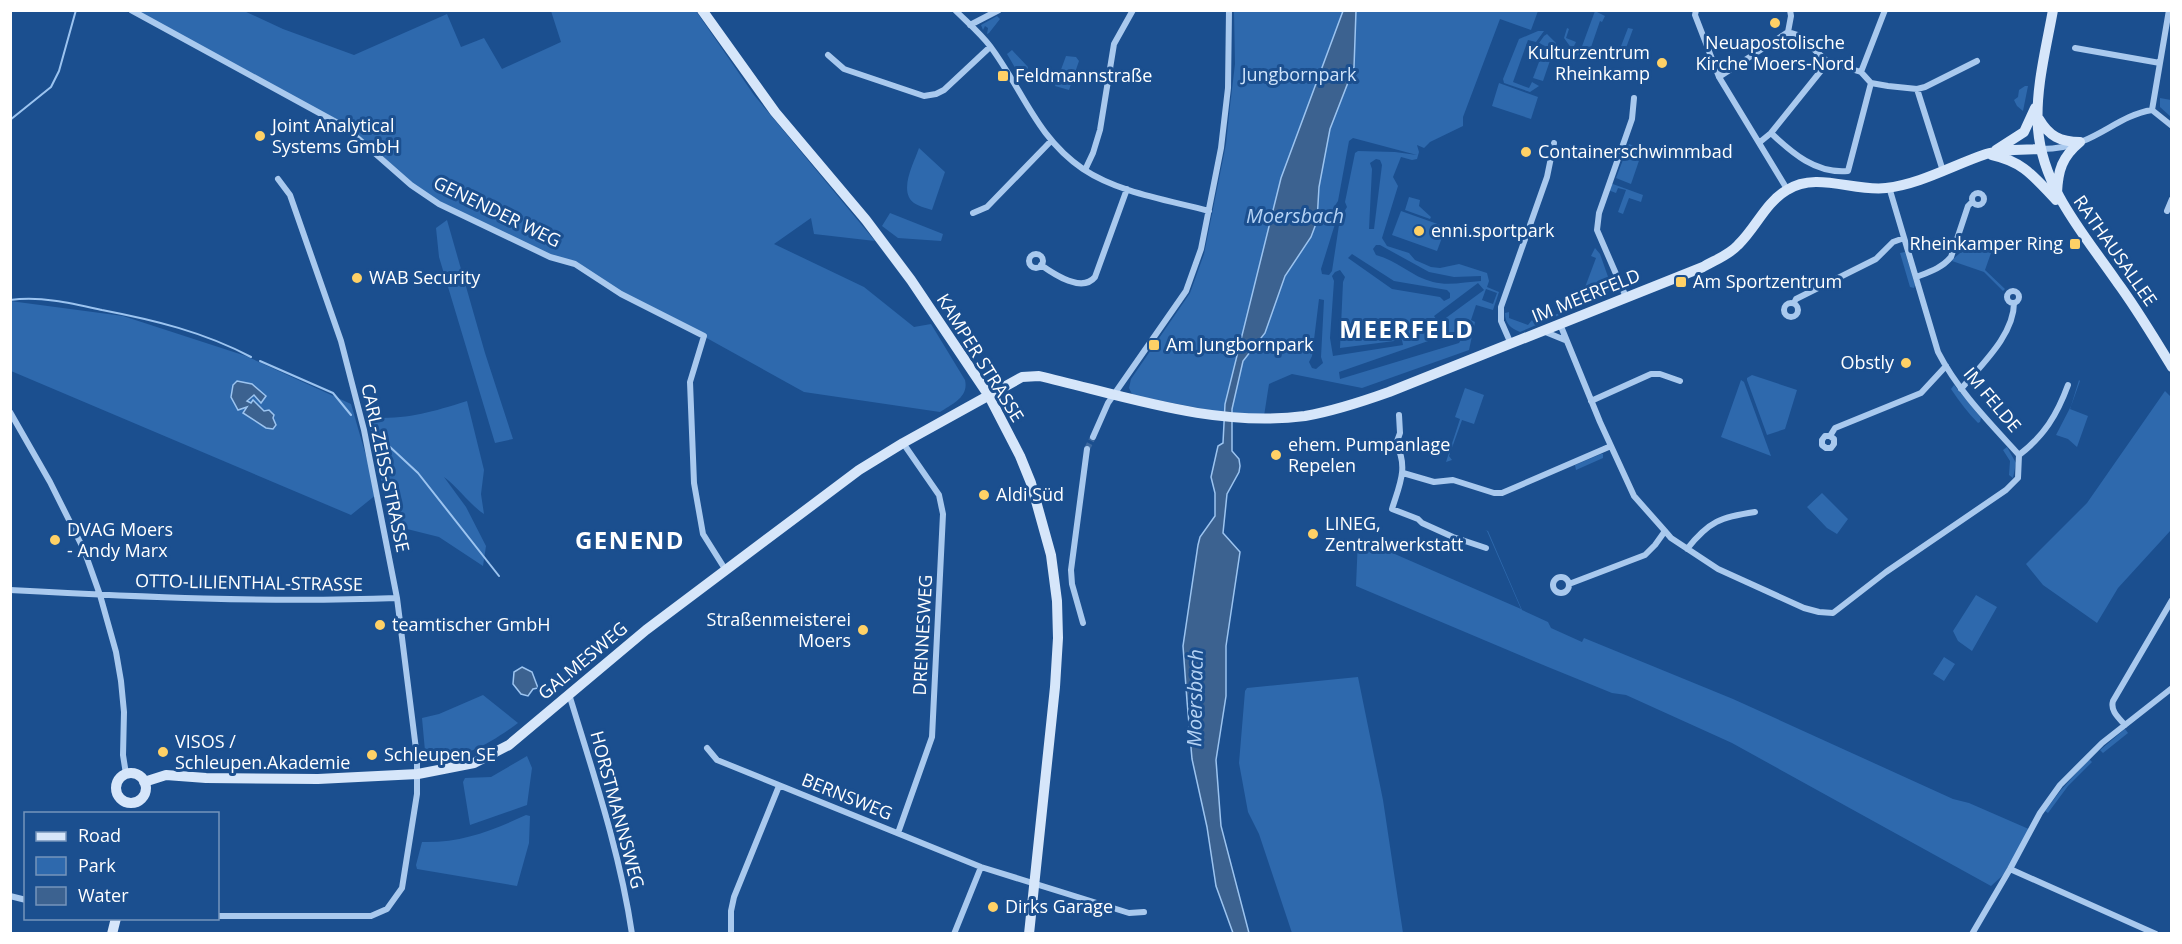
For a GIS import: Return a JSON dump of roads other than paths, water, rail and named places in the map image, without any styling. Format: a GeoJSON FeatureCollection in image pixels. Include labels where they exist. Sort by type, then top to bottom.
{"type":"FeatureCollection","features":[{"type":"Feature","properties":{"kind":"street","name":"GENENDER WEG"},"geometry":{"type":"LineString","coordinates":[[131,10],[345,126],[411,185],[439,204],[550,257],[575,264],[621,294],[704,336],[690,382],[694,483],[703,534],[725,569]]}},
{"type":"Feature","properties":{"kind":"street","name":"KAMPER STRASSE"},"geometry":{"type":"LineString","coordinates":[[702,10],[775,112],[889,249],[989,396],[1031,483],[1047,539],[1055,585],[1058,638],[1055,687],[1029,933]]}},
{"type":"Feature","properties":{"kind":"street"},"geometry":{"type":"LineString","coordinates":[[954,10],[990,47],[1034,119],[1051,141],[1085,170],[1127,189],[1209,211]]}},
{"type":"Feature","properties":{"kind":"street"},"geometry":{"type":"LineString","coordinates":[[970,25],[999,10]]}},
{"type":"Feature","properties":{"kind":"street"},"geometry":{"type":"LineString","coordinates":[[1085,170],[1094,153],[1100,130],[1114,44],[1133,10]]}},
{"type":"Feature","properties":{"kind":"street"},"geometry":{"type":"LineString","coordinates":[[1092,437],[1108,403],[1189,285],[1201,249],[1221,148],[1228,88],[1229,10]]}},
{"type":"Feature","properties":{"kind":"street"},"geometry":{"type":"LineString","coordinates":[[1696,10],[1695,15],[1719,77],[1787,189],[1800,184],[1818,182],[1870,189],[1889,188],[1910,183],[1990,153],[2024,132],[2038,98],[2053,10]]}},
{"type":"Feature","properties":{"kind":"street"},"geometry":{"type":"LineString","coordinates":[[1719,77],[1788,32],[1790,10]]}},
{"type":"Feature","properties":{"kind":"street"},"geometry":{"type":"LineString","coordinates":[[1861,72],[1885,10]]}},
{"type":"Feature","properties":{"kind":"street"},"geometry":{"type":"LineString","coordinates":[[2152,110],[2169,10]]}},
{"type":"Feature","properties":{"kind":"street"},"geometry":{"type":"LineString","coordinates":[[1788,32],[1798,35],[1828,62],[1861,72],[1871,83],[1917,89],[1977,61]]}},
{"type":"Feature","properties":{"kind":"street"},"geometry":{"type":"LineString","coordinates":[[828,55],[844,69],[924,96],[944,90],[990,47]]}},
{"type":"Feature","properties":{"kind":"street"},"geometry":{"type":"LineString","coordinates":[[2075,48],[2160,63]]}},
{"type":"Feature","properties":{"kind":"street"},"geometry":{"type":"LineString","coordinates":[[1760,142],[1771,133],[1828,62]]}},
{"type":"Feature","properties":{"kind":"street"},"geometry":{"type":"LineString","coordinates":[[1771,133],[1793,154],[1815,165],[1832,171],[1848,171],[1871,83]]}},
{"type":"Feature","properties":{"kind":"street"},"geometry":{"type":"LineString","coordinates":[[1917,89],[1943,171]]}},
{"type":"Feature","properties":{"kind":"street"},"geometry":{"type":"LineString","coordinates":[[1626,297],[1601,243],[1597,226],[1599,213],[1632,119],[1634,98]]}},
{"type":"Feature","properties":{"kind":"street","name":"RATHAUSALLEE"},"geometry":{"type":"LineString","coordinates":[[2038,98],[2041,149],[2046,170],[2057,193],[2067,211],[2135,307],[2172,367]]}},
{"type":"Feature","properties":{"kind":"street"},"geometry":{"type":"LineString","coordinates":[[1990,153],[2062,148],[2080,142],[2141,112],[2152,110],[2172,126]]}},
{"type":"Feature","properties":{"kind":"street"},"geometry":{"type":"LineString","coordinates":[[2038,117],[2046,131],[2054,137],[2065,141],[2080,142]]}},
{"type":"Feature","properties":{"kind":"street"},"geometry":{"type":"LineString","coordinates":[[973,213],[987,207],[1051,141]]}},
{"type":"Feature","properties":{"kind":"street"},"geometry":{"type":"LineString","coordinates":[[1510,344],[1501,319],[1501,307],[1547,177],[1554,142]]}},
{"type":"Feature","properties":{"kind":"street"},"geometry":{"type":"LineString","coordinates":[[2057,193],[2061,164],[2065,156],[2080,142]]}},
{"type":"Feature","properties":{"kind":"street"},"geometry":{"type":"LineString","coordinates":[[1990,153],[2012,160],[2025,168],[2067,211]]}},
{"type":"Feature","properties":{"kind":"street","name":"CARL-ZEISS-STRASSE"},"geometry":{"type":"LineString","coordinates":[[219,915],[371,916],[387,909],[402,888],[406,873],[417,794],[417,757],[397,598],[364,430],[341,341],[290,195],[278,179]]}},
{"type":"Feature","properties":{"kind":"street","name":"IM FELDE"},"geometry":{"type":"LineString","coordinates":[[1560,324],[1591,401],[1634,496],[1665,531],[1718,570],[1819,612],[1833,613],[1886,572],[2006,490],[2018,478],[2019,455],[1987,422],[1961,389],[1938,352],[1889,188]]}},
{"type":"Feature","properties":{"kind":"street"},"geometry":{"type":"LineString","coordinates":[[1041,265],[1050,272],[1079,284],[1086,285],[1092,281],[1127,189]]}},
{"type":"Feature","properties":{"kind":"street","name":"IM MEERFELD"},"geometry":{"type":"LineString","coordinates":[[989,396],[1013,381],[1033,375],[1168,407],[1219,415],[1294,417],[1337,410],[1389,393],[1703,267],[1738,246],[1767,208],[1787,189]]}},
{"type":"Feature","properties":{"kind":"street"},"geometry":{"type":"LineString","coordinates":[[2167,211],[2172,199]]}},
{"type":"Feature","properties":{"kind":"street"},"geometry":{"type":"LineString","coordinates":[[1916,277],[1933,271],[1951,257],[1968,206],[1972,202]]}},
{"type":"Feature","properties":{"kind":"street"},"geometry":{"type":"LineString","coordinates":[[1794,303],[1796,299],[1876,259],[1893,242],[1904,238]]}},
{"type":"Feature","properties":{"kind":"street"},"geometry":{"type":"LineString","coordinates":[[1961,389],[2003,340],[2014,315],[2014,303]]}},
{"type":"Feature","properties":{"kind":"street"},"geometry":{"type":"LineString","coordinates":[[1543,331],[1565,340]]}},
{"type":"Feature","properties":{"kind":"street"},"geometry":{"type":"LineString","coordinates":[[1830,436],[1835,428],[1844,423],[1921,393],[1946,366]]}},
{"type":"Feature","properties":{"kind":"street"},"geometry":{"type":"LineString","coordinates":[[1591,401],[1652,374],[1660,374],[1680,381]]}},
{"type":"Feature","properties":{"kind":"street"},"geometry":{"type":"LineString","coordinates":[[2019,455],[2037,441],[2058,410],[2068,385]]}},
{"type":"Feature","properties":{"kind":"street","name":"GALMESWEG"},"geometry":{"type":"LineString","coordinates":[[144,782],[166,775],[206,778],[318,779],[418,774],[474,763],[509,745],[626,645],[859,470],[989,396]]}},
{"type":"Feature","properties":{"kind":"street"},"geometry":{"type":"LineString","coordinates":[[10,412],[50,482],[84,550],[100,595],[116,652],[121,681],[124,712],[123,755],[126,774]]}},
{"type":"Feature","properties":{"kind":"street"},"geometry":{"type":"LineString","coordinates":[[1398,415],[1400,433],[1396,444],[1402,455],[1403,473],[1392,509],[1453,537],[1486,548]]}},
{"type":"Feature","properties":{"kind":"street","name":"DRENNESWEG"},"geometry":{"type":"LineString","coordinates":[[898,833],[932,737],[943,514],[939,495],[903,443]]}},
{"type":"Feature","properties":{"kind":"street"},"geometry":{"type":"LineString","coordinates":[[1403,473],[1434,482],[1453,480],[1494,494],[1502,493],[1611,446]]}},
{"type":"Feature","properties":{"kind":"street"},"geometry":{"type":"LineString","coordinates":[[1083,622],[1072,585],[1071,556],[1087,449]]}},
{"type":"Feature","properties":{"kind":"street"},"geometry":{"type":"LineString","coordinates":[[1687,549],[1703,529],[1734,515],[1755,512]]}},
{"type":"Feature","properties":{"kind":"street"},"geometry":{"type":"LineString","coordinates":[[1569,584],[1644,555],[1665,531]]}},
{"type":"Feature","properties":{"kind":"street","name":"OTTO-LILIENTHAL-STRASSE"},"geometry":{"type":"LineString","coordinates":[[10,590],[209,600],[315,602],[397,598]]}},
{"type":"Feature","properties":{"kind":"street"},"geometry":{"type":"LineString","coordinates":[[2125,725],[2113,711],[2112,701],[2172,600]]}},
{"type":"Feature","properties":{"kind":"street"},"geometry":{"type":"LineString","coordinates":[[1972,933],[2040,813],[2060,785],[2102,743],[2169,690],[2172,699]]}},
{"type":"Feature","properties":{"kind":"street","name":"HORSTMANNSWEG"},"geometry":{"type":"LineString","coordinates":[[569,694],[610,830],[632,933]]}},
{"type":"Feature","properties":{"kind":"street","name":"BERNSWEG"},"geometry":{"type":"LineString","coordinates":[[707,748],[717,760],[981,867],[1129,913],[1144,912]]}},
{"type":"Feature","properties":{"kind":"street"},"geometry":{"type":"LineString","coordinates":[[126,774],[138,776],[144,782],[145,787],[143,796],[131,808],[120,799],[116,789],[119,780],[126,774]]}},
{"type":"Feature","properties":{"kind":"street"},"geometry":{"type":"LineString","coordinates":[[731,933],[731,911],[734,897],[779,786]]}},
{"type":"Feature","properties":{"kind":"street"},"geometry":{"type":"LineString","coordinates":[[954,933],[981,867]]}},
{"type":"Feature","properties":{"kind":"street"},"geometry":{"type":"LineString","coordinates":[[2010,869],[2151,932]]}},
{"type":"Feature","properties":{"kind":"water","name":"Moersbach"},"geometry":{"type":"Polygon","coordinates":[[[1343,11],[1356,11],[1354,67],[1330,129],[1319,187],[1317,221],[1311,237],[1285,276],[1265,333],[1243,361],[1232,409],[1232,451],[1239,459],[1240,466],[1227,494],[1223,533],[1240,552],[1226,646],[1226,696],[1216,760],[1221,826],[1249,933],[1233,933],[1216,886],[1207,827],[1192,759],[1183,646],[1198,545],[1200,537],[1215,516],[1215,493],[1211,477],[1218,446],[1223,443],[1225,404],[1281,178],[1343,11]]]}},
{"type":"Feature","properties":{"kind":"water"},"geometry":{"type":"Polygon","coordinates":[[[237,381],[252,384],[266,396],[261,403],[254,395],[247,401],[251,403],[253,400],[264,411],[269,410],[274,415],[276,425],[273,429],[266,428],[243,413],[247,407],[238,410],[231,397],[233,385],[237,381]]]}},
{"type":"Feature","properties":{"kind":"water"},"geometry":{"type":"Polygon","coordinates":[[[522,667],[532,672],[538,688],[533,689],[528,696],[521,694],[513,684],[514,672],[522,667]]]}},
{"type":"Feature","properties":{"kind":"waterway"},"geometry":{"type":"LineString","coordinates":[[10,120],[51,87],[59,71],[76,10]]}},
{"type":"Feature","properties":{"kind":"waterway"},"geometry":{"type":"LineString","coordinates":[[10,300],[56,301],[141,318],[197,334],[251,357]]}},
{"type":"Feature","properties":{"kind":"waterway"},"geometry":{"type":"LineString","coordinates":[[260,361],[333,393],[351,415]]}},
{"type":"Feature","properties":{"kind":"waterway"},"geometry":{"type":"LineString","coordinates":[[375,433],[418,473],[499,576]]}},
{"type":"Feature","properties":{"kind":"tunnel"},"geometry":{"type":"LineString","coordinates":[[1087,449],[1093,437]]}},
{"type":"Feature","properties":{"kind":"place","name":"Neuapostolische Kirche Moers-Nord"},"geometry":{"type":"Point","coordinates":[1775,23]}},
{"type":"Feature","properties":{"kind":"place","name":"Kulturzentrum Rheinkamp"},"geometry":{"type":"Point","coordinates":[1662,63]}},
{"type":"Feature","properties":{"kind":"place","name":"Feldmannstraße"},"geometry":{"type":"Point","coordinates":[1003,76]}},
{"type":"Feature","properties":{"kind":"place","name":"Joint Analytical Systems GmbH"},"geometry":{"type":"Point","coordinates":[260,136]}},
{"type":"Feature","properties":{"kind":"place","name":"Containerschwimmbad"},"geometry":{"type":"Point","coordinates":[1526,152]}},
{"type":"Feature","properties":{"kind":"place","name":"enni.sportpark"},"geometry":{"type":"Point","coordinates":[1419,231]}},
{"type":"Feature","properties":{"kind":"place","name":"Rheinkamper Ring"},"geometry":{"type":"Point","coordinates":[2075,244]}},
{"type":"Feature","properties":{"kind":"place","name":"WAB Security"},"geometry":{"type":"Point","coordinates":[357,278]}},
{"type":"Feature","properties":{"kind":"place","name":"Am Sportzentrum"},"geometry":{"type":"Point","coordinates":[1681,282]}},
{"type":"Feature","properties":{"kind":"place","name":"Am Jungbornpark"},"geometry":{"type":"Point","coordinates":[1154,345]}},
{"type":"Feature","properties":{"kind":"place","name":"Obstly"},"geometry":{"type":"Point","coordinates":[1906,363]}},
{"type":"Feature","properties":{"kind":"place","name":"ehem. Pumpanlage Repelen"},"geometry":{"type":"Point","coordinates":[1276,455]}},
{"type":"Feature","properties":{"kind":"place","name":"Aldi Süd"},"geometry":{"type":"Point","coordinates":[984,495]}},
{"type":"Feature","properties":{"kind":"place","name":"LINEG, Zentralwerkstatt"},"geometry":{"type":"Point","coordinates":[1313,534]}},
{"type":"Feature","properties":{"kind":"place","name":"DVAG Moers - Andy Marx"},"geometry":{"type":"Point","coordinates":[55,540]}},
{"type":"Feature","properties":{"kind":"place","name":"teamtischer GmbH"},"geometry":{"type":"Point","coordinates":[380,625]}},
{"type":"Feature","properties":{"kind":"place","name":"Straßenmeisterei Moers"},"geometry":{"type":"Point","coordinates":[863,630]}},
{"type":"Feature","properties":{"kind":"place","name":"VISOS / Schleupen.Akademie"},"geometry":{"type":"Point","coordinates":[163,752]}},
{"type":"Feature","properties":{"kind":"place","name":"Schleupen SE"},"geometry":{"type":"Point","coordinates":[372,755]}},
{"type":"Feature","properties":{"kind":"place","name":"Dirks Garage"},"geometry":{"type":"Point","coordinates":[993,907]}},
{"type":"Feature","properties":{"kind":"district","name":"MEERFELD"},"geometry":{"type":"Point","coordinates":[1407,330]}},
{"type":"Feature","properties":{"kind":"district","name":"GENEND"},"geometry":{"type":"Point","coordinates":[630,541]}},
{"type":"Feature","properties":{"kind":"park label","name":"Jungbornpark"},"geometry":{"type":"Point","coordinates":[1299,75]}}]}
